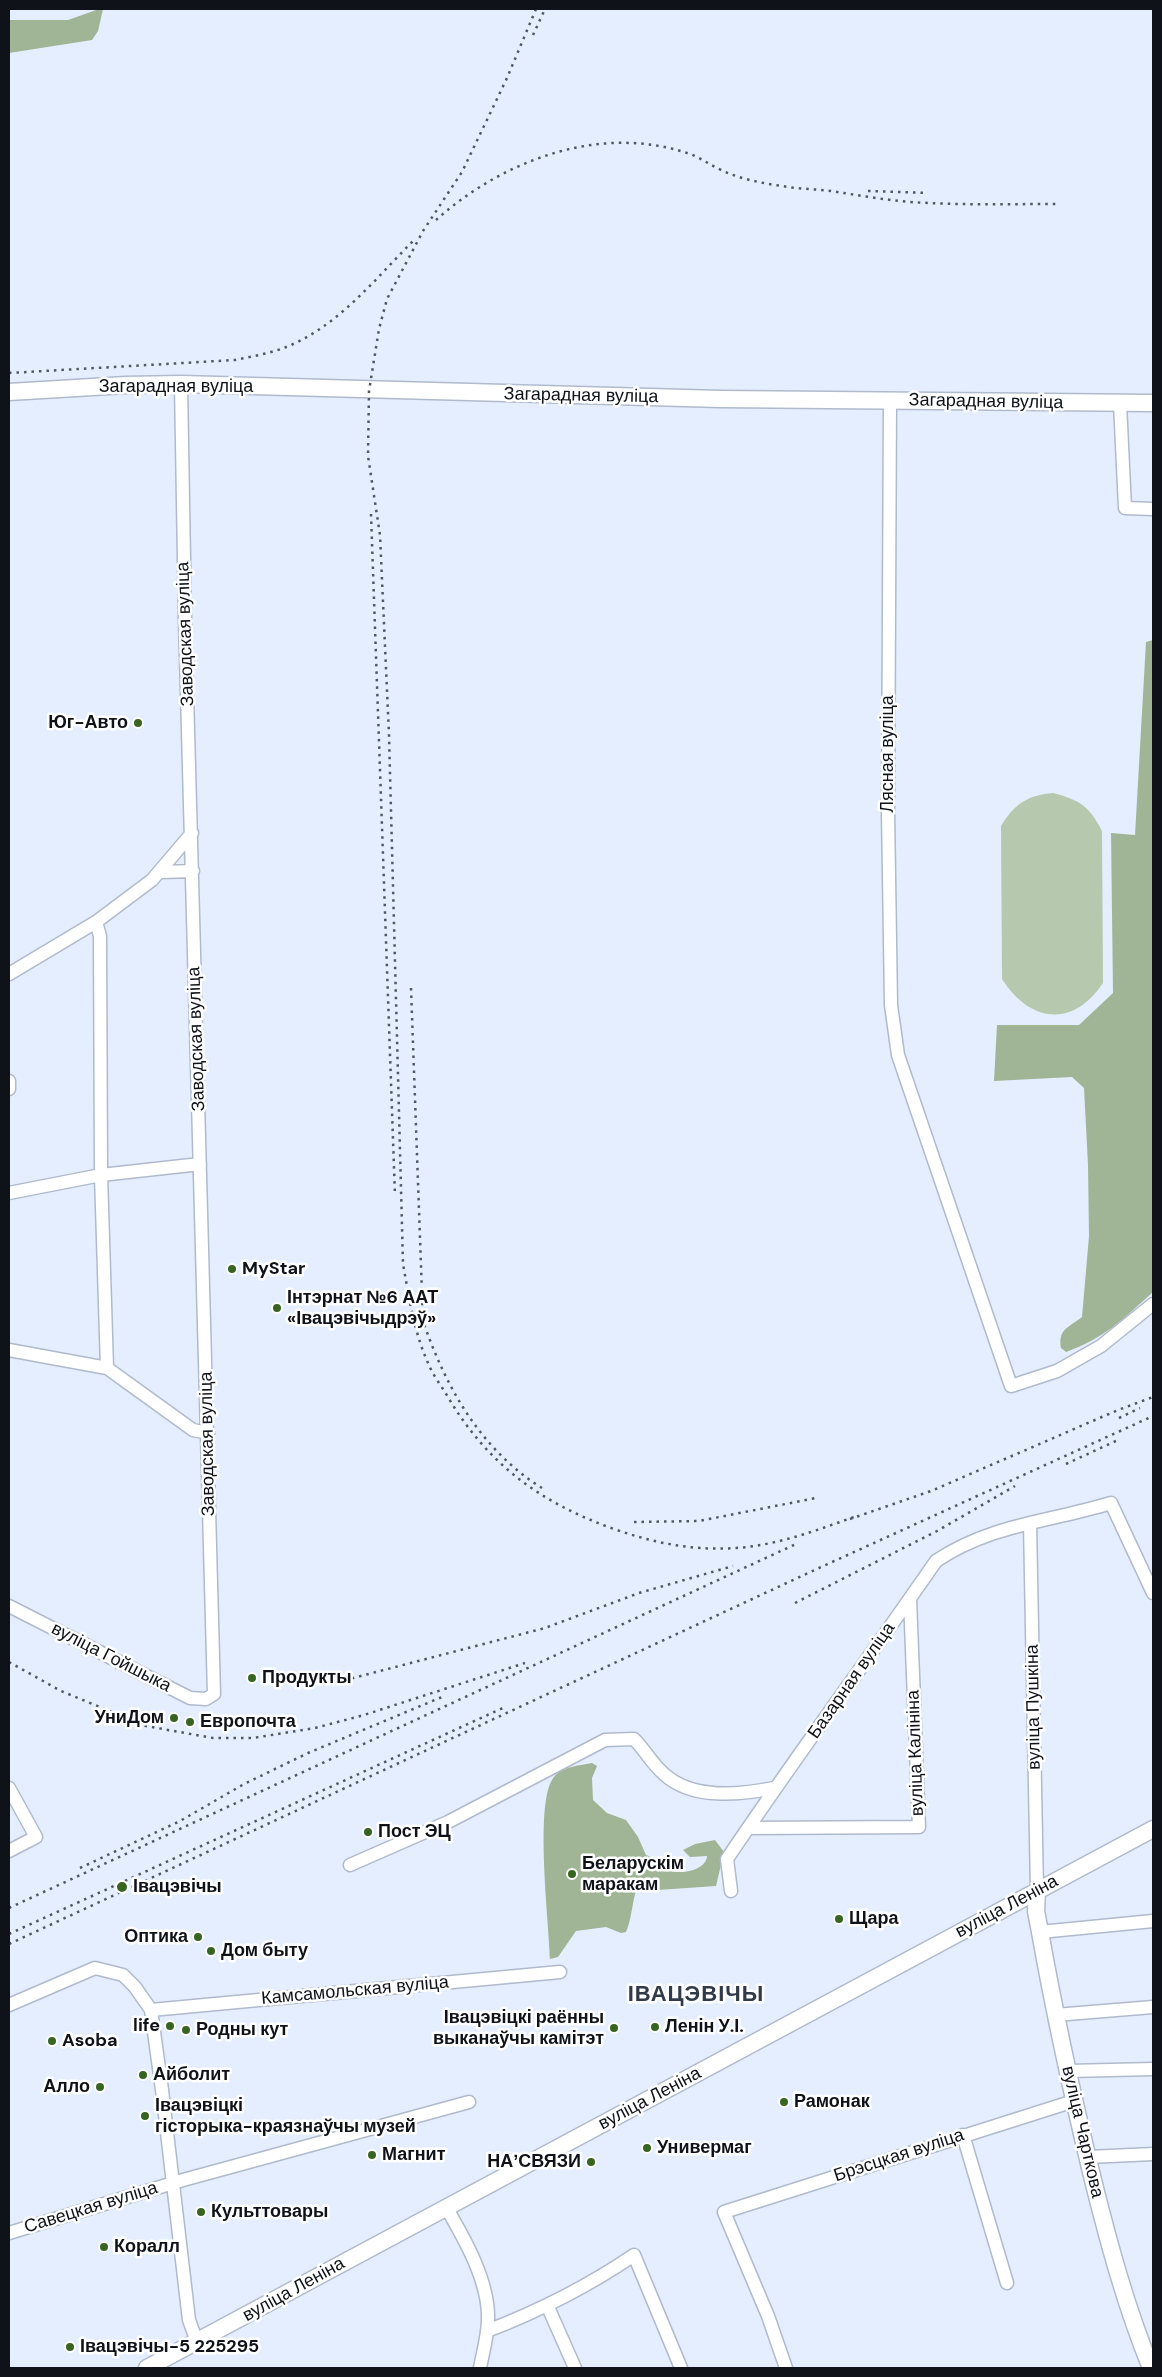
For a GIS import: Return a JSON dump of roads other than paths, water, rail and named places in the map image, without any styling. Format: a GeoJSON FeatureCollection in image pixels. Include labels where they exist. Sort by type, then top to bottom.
{"type":"FeatureCollection","features":[{"type":"Feature","properties":{"kind":"main road","name":"Загарадная вуліца"},"geometry":{"type":"LineString","coordinates":[[9,392],[126,385],[181,384],[497,395],[1153,403]]}},
{"type":"Feature","properties":{"kind":"main road","name":"вуліца Леніна"},"geometry":{"type":"LineString","coordinates":[[147,2368],[1153,1829]]}},
{"type":"Feature","properties":{"kind":"main road","name":"вуліца Чарткова"},"geometry":{"type":"LineString","coordinates":[[1037,1891],[1036,1911],[1055,2015],[1074,2101],[1115,2267],[1134,2326],[1151,2368]]}},
{"type":"Feature","properties":{"kind":"street","name":"Заводская вуліца"},"geometry":{"type":"LineString","coordinates":[[181,384],[181,471],[214,1694]]}},
{"type":"Feature","properties":{"kind":"street","name":"Лясная вуліца"},"geometry":{"type":"LineString","coordinates":[[890,401],[888,802],[891,1005],[898,1055],[1011,1386],[1057,1371],[1101,1346],[1153,1304]]}},
{"type":"Feature","properties":{"kind":"street"},"geometry":{"type":"LineString","coordinates":[[1120,403],[1125,508],[1153,509]]}},
{"type":"Feature","properties":{"kind":"street"},"geometry":{"type":"LineString","coordinates":[[9,974],[96,922],[161,872],[192,833]]}},
{"type":"Feature","properties":{"kind":"street"},"geometry":{"type":"LineString","coordinates":[[161,872],[193,871]]}},
{"type":"Feature","properties":{"kind":"street"},"geometry":{"type":"LineString","coordinates":[[96,922],[100,936],[102,1175],[107,1368]]}},
{"type":"Feature","properties":{"kind":"street"},"geometry":{"type":"LineString","coordinates":[[9,1081],[9,1089]]}},
{"type":"Feature","properties":{"kind":"street"},"geometry":{"type":"LineString","coordinates":[[9,1193],[102,1175],[200,1164]]}},
{"type":"Feature","properties":{"kind":"street"},"geometry":{"type":"LineString","coordinates":[[9,1350],[107,1368],[193,1430],[208,1433]]}},
{"type":"Feature","properties":{"kind":"street","name":"Базарная вуліца"},"geometry":{"type":"LineString","coordinates":[[731,1891],[727,1859],[774,1788],[936,1561],[952,1550],[993,1532],[1111,1503],[1153,1593]]}},
{"type":"Feature","properties":{"kind":"street","name":"вуліца Пушкіна"},"geometry":{"type":"LineString","coordinates":[[1030,1523],[1037,1891]]}},
{"type":"Feature","properties":{"kind":"street","name":"вуліца Калініна"},"geometry":{"type":"LineString","coordinates":[[748,1828],[919,1827],[910,1599]]}},
{"type":"Feature","properties":{"kind":"street","name":"вуліца Гойшыка"},"geometry":{"type":"LineString","coordinates":[[9,1606],[190,1698],[206,1699],[214,1694]]}},
{"type":"Feature","properties":{"kind":"street"},"geometry":{"type":"LineString","coordinates":[[350,1865],[448,1822],[605,1740],[634,1740],[644,1749],[662,1773],[674,1782],[692,1790],[750,1793],[774,1788]]}},
{"type":"Feature","properties":{"kind":"street"},"geometry":{"type":"LineString","coordinates":[[9,1788],[36,1837],[9,1851]]}},
{"type":"Feature","properties":{"kind":"street"},"geometry":{"type":"LineString","coordinates":[[1040,1932],[1153,1922]]}},
{"type":"Feature","properties":{"kind":"street"},"geometry":{"type":"LineString","coordinates":[[9,2005],[95,1968],[123,1975],[135,1987],[151,2010],[174,2183],[189,2320],[198,2342]]}},
{"type":"Feature","properties":{"kind":"street","name":"Камсамольская вуліца"},"geometry":{"type":"LineString","coordinates":[[151,2010],[560,1972]]}},
{"type":"Feature","properties":{"kind":"street"},"geometry":{"type":"LineString","coordinates":[[1055,2015],[1153,2007]]}},
{"type":"Feature","properties":{"kind":"street"},"geometry":{"type":"LineString","coordinates":[[1068,2071],[1153,2069]]}},
{"type":"Feature","properties":{"kind":"street","name":"Брэсцкая вуліца"},"geometry":{"type":"LineString","coordinates":[[786,2368],[768,2316],[724,2212],[1074,2101]]}},
{"type":"Feature","properties":{"kind":"street","name":"Савецкая вуліца"},"geometry":{"type":"LineString","coordinates":[[9,2233],[174,2183],[469,2102]]}},
{"type":"Feature","properties":{"kind":"street"},"geometry":{"type":"LineString","coordinates":[[963,2135],[1007,2283]]}},
{"type":"Feature","properties":{"kind":"street"},"geometry":{"type":"LineString","coordinates":[[1088,2157],[1153,2154]]}},
{"type":"Feature","properties":{"kind":"street"},"geometry":{"type":"LineString","coordinates":[[446,2207],[478,2272],[488,2317],[480,2368]]}},
{"type":"Feature","properties":{"kind":"street"},"geometry":{"type":"LineString","coordinates":[[487,2331],[548,2307],[604,2276],[634,2255],[681,2368]]}},
{"type":"Feature","properties":{"kind":"street"},"geometry":{"type":"LineString","coordinates":[[548,2307],[574,2368]]}},
{"type":"Feature","properties":{"kind":"railway"},"geometry":{"type":"LineString","coordinates":[[536,9],[507,78],[462,172],[423,231],[387,299],[379,329],[369,391],[368,456],[380,535],[389,735],[403,1264],[412,1314],[423,1351],[432,1370],[461,1417],[478,1439],[516,1477],[561,1506],[587,1518],[614,1529],[659,1542],[689,1547],[720,1549],[767,1544],[857,1516]]}},
{"type":"Feature","properties":{"kind":"railway"},"geometry":{"type":"LineString","coordinates":[[533,35],[545,9]]}},
{"type":"Feature","properties":{"kind":"railway"},"geometry":{"type":"LineString","coordinates":[[436,220],[462,199],[491,180],[522,165],[555,153],[588,145],[622,143],[656,145],[690,154],[736,176],[788,187],[917,202],[1057,204]]}},
{"type":"Feature","properties":{"kind":"railway"},"geometry":{"type":"LineString","coordinates":[[868,191],[927,193]]}},
{"type":"Feature","properties":{"kind":"railway"},"geometry":{"type":"LineString","coordinates":[[9,373],[235,360],[277,350],[309,336],[326,325],[372,284],[414,240]]}},
{"type":"Feature","properties":{"kind":"railway"},"geometry":{"type":"LineString","coordinates":[[371,514],[395,1196]]}},
{"type":"Feature","properties":{"kind":"railway"},"geometry":{"type":"LineString","coordinates":[[411,988],[423,1321],[443,1370],[468,1415],[501,1455],[520,1473],[542,1488]]}},
{"type":"Feature","properties":{"kind":"railway"},"geometry":{"type":"LineString","coordinates":[[850,1519],[931,1491],[1118,1410],[1153,1397]]}},
{"type":"Feature","properties":{"kind":"railway"},"geometry":{"type":"LineString","coordinates":[[1119,1418],[1140,1408]]}},
{"type":"Feature","properties":{"kind":"railway"},"geometry":{"type":"LineString","coordinates":[[9,1944],[819,1568],[1153,1416]]}},
{"type":"Feature","properties":{"kind":"railway"},"geometry":{"type":"LineString","coordinates":[[1066,1464],[1118,1440]]}},
{"type":"Feature","properties":{"kind":"railway"},"geometry":{"type":"LineString","coordinates":[[795,1603],[937,1531],[1015,1486]]}},
{"type":"Feature","properties":{"kind":"railway"},"geometry":{"type":"LineString","coordinates":[[634,1522],[699,1521],[816,1498]]}},
{"type":"Feature","properties":{"kind":"railway"},"geometry":{"type":"LineString","coordinates":[[9,1908],[796,1544]]}},
{"type":"Feature","properties":{"kind":"railway"},"geometry":{"type":"LineString","coordinates":[[330,1684],[545,1628],[639,1593],[733,1566]]}},
{"type":"Feature","properties":{"kind":"railway"},"geometry":{"type":"LineString","coordinates":[[9,1662],[61,1691],[146,1726],[213,1738],[253,1738],[315,1728],[364,1715],[525,1663]]}},
{"type":"Feature","properties":{"kind":"railway"},"geometry":{"type":"LineString","coordinates":[[80,1868],[180,1821],[244,1784],[308,1753],[442,1697]]}},
{"type":"Feature","properties":{"kind":"railway"},"geometry":{"type":"LineString","coordinates":[[9,1934],[505,1707]]}},
{"type":"Feature","properties":{"kind":"place","name":"Юг-Авто"},"geometry":{"type":"Point","coordinates":[138,723]}},
{"type":"Feature","properties":{"kind":"place","name":"MyStar"},"geometry":{"type":"Point","coordinates":[232,1269]}},
{"type":"Feature","properties":{"kind":"place","name":"Інтэрнат №6 ААТ «Івацэвічыдрэў»"},"geometry":{"type":"Point","coordinates":[277,1308]}},
{"type":"Feature","properties":{"kind":"place","name":"Продукты"},"geometry":{"type":"Point","coordinates":[252,1678]}},
{"type":"Feature","properties":{"kind":"place","name":"УниДом"},"geometry":{"type":"Point","coordinates":[174,1718]}},
{"type":"Feature","properties":{"kind":"place","name":"Европочта"},"geometry":{"type":"Point","coordinates":[190,1722]}},
{"type":"Feature","properties":{"kind":"place","name":"Пост ЭЦ"},"geometry":{"type":"Point","coordinates":[368,1832]}},
{"type":"Feature","properties":{"kind":"place","name":"Беларускім маракам"},"geometry":{"type":"Point","coordinates":[572,1874]}},
{"type":"Feature","properties":{"kind":"place","name":"Івацэвічы"},"geometry":{"type":"Point","coordinates":[122,1887]}},
{"type":"Feature","properties":{"kind":"place","name":"Щара"},"geometry":{"type":"Point","coordinates":[839,1919]}},
{"type":"Feature","properties":{"kind":"place","name":"Оптика"},"geometry":{"type":"Point","coordinates":[198,1937]}},
{"type":"Feature","properties":{"kind":"place","name":"Дом быту"},"geometry":{"type":"Point","coordinates":[211,1951]}},
{"type":"Feature","properties":{"kind":"place","name":"life"},"geometry":{"type":"Point","coordinates":[170,2026]}},
{"type":"Feature","properties":{"kind":"place","name":"Ленін У.І."},"geometry":{"type":"Point","coordinates":[655,2027]}},
{"type":"Feature","properties":{"kind":"place","name":"Івацэвіцкі раённы выканаўчы камітэт"},"geometry":{"type":"Point","coordinates":[614,2028]}},
{"type":"Feature","properties":{"kind":"place","name":"Родны кут"},"geometry":{"type":"Point","coordinates":[186,2030]}},
{"type":"Feature","properties":{"kind":"place","name":"Asoba"},"geometry":{"type":"Point","coordinates":[52,2041]}},
{"type":"Feature","properties":{"kind":"place","name":"Айболит"},"geometry":{"type":"Point","coordinates":[143,2075]}},
{"type":"Feature","properties":{"kind":"place","name":"Алло"},"geometry":{"type":"Point","coordinates":[100,2087]}},
{"type":"Feature","properties":{"kind":"place","name":"Рамонак"},"geometry":{"type":"Point","coordinates":[784,2102]}},
{"type":"Feature","properties":{"kind":"place","name":"Івацэвіцкі гісторыка-краязнаўчы музей"},"geometry":{"type":"Point","coordinates":[145,2116]}},
{"type":"Feature","properties":{"kind":"place","name":"Универмаг"},"geometry":{"type":"Point","coordinates":[647,2148]}},
{"type":"Feature","properties":{"kind":"place","name":"Магнит"},"geometry":{"type":"Point","coordinates":[372,2155]}},
{"type":"Feature","properties":{"kind":"place","name":"НАʼСВЯЗИ"},"geometry":{"type":"Point","coordinates":[591,2162]}},
{"type":"Feature","properties":{"kind":"place","name":"Культтовары"},"geometry":{"type":"Point","coordinates":[201,2212]}},
{"type":"Feature","properties":{"kind":"place","name":"Коралл"},"geometry":{"type":"Point","coordinates":[104,2247]}},
{"type":"Feature","properties":{"kind":"place","name":"Івацэвічы-5 225295"},"geometry":{"type":"Point","coordinates":[70,2347]}},
{"type":"Feature","properties":{"kind":"district","name":"ІВАЦЭВІЧЫ"},"geometry":{"type":"Point","coordinates":[696,1995]}}]}
